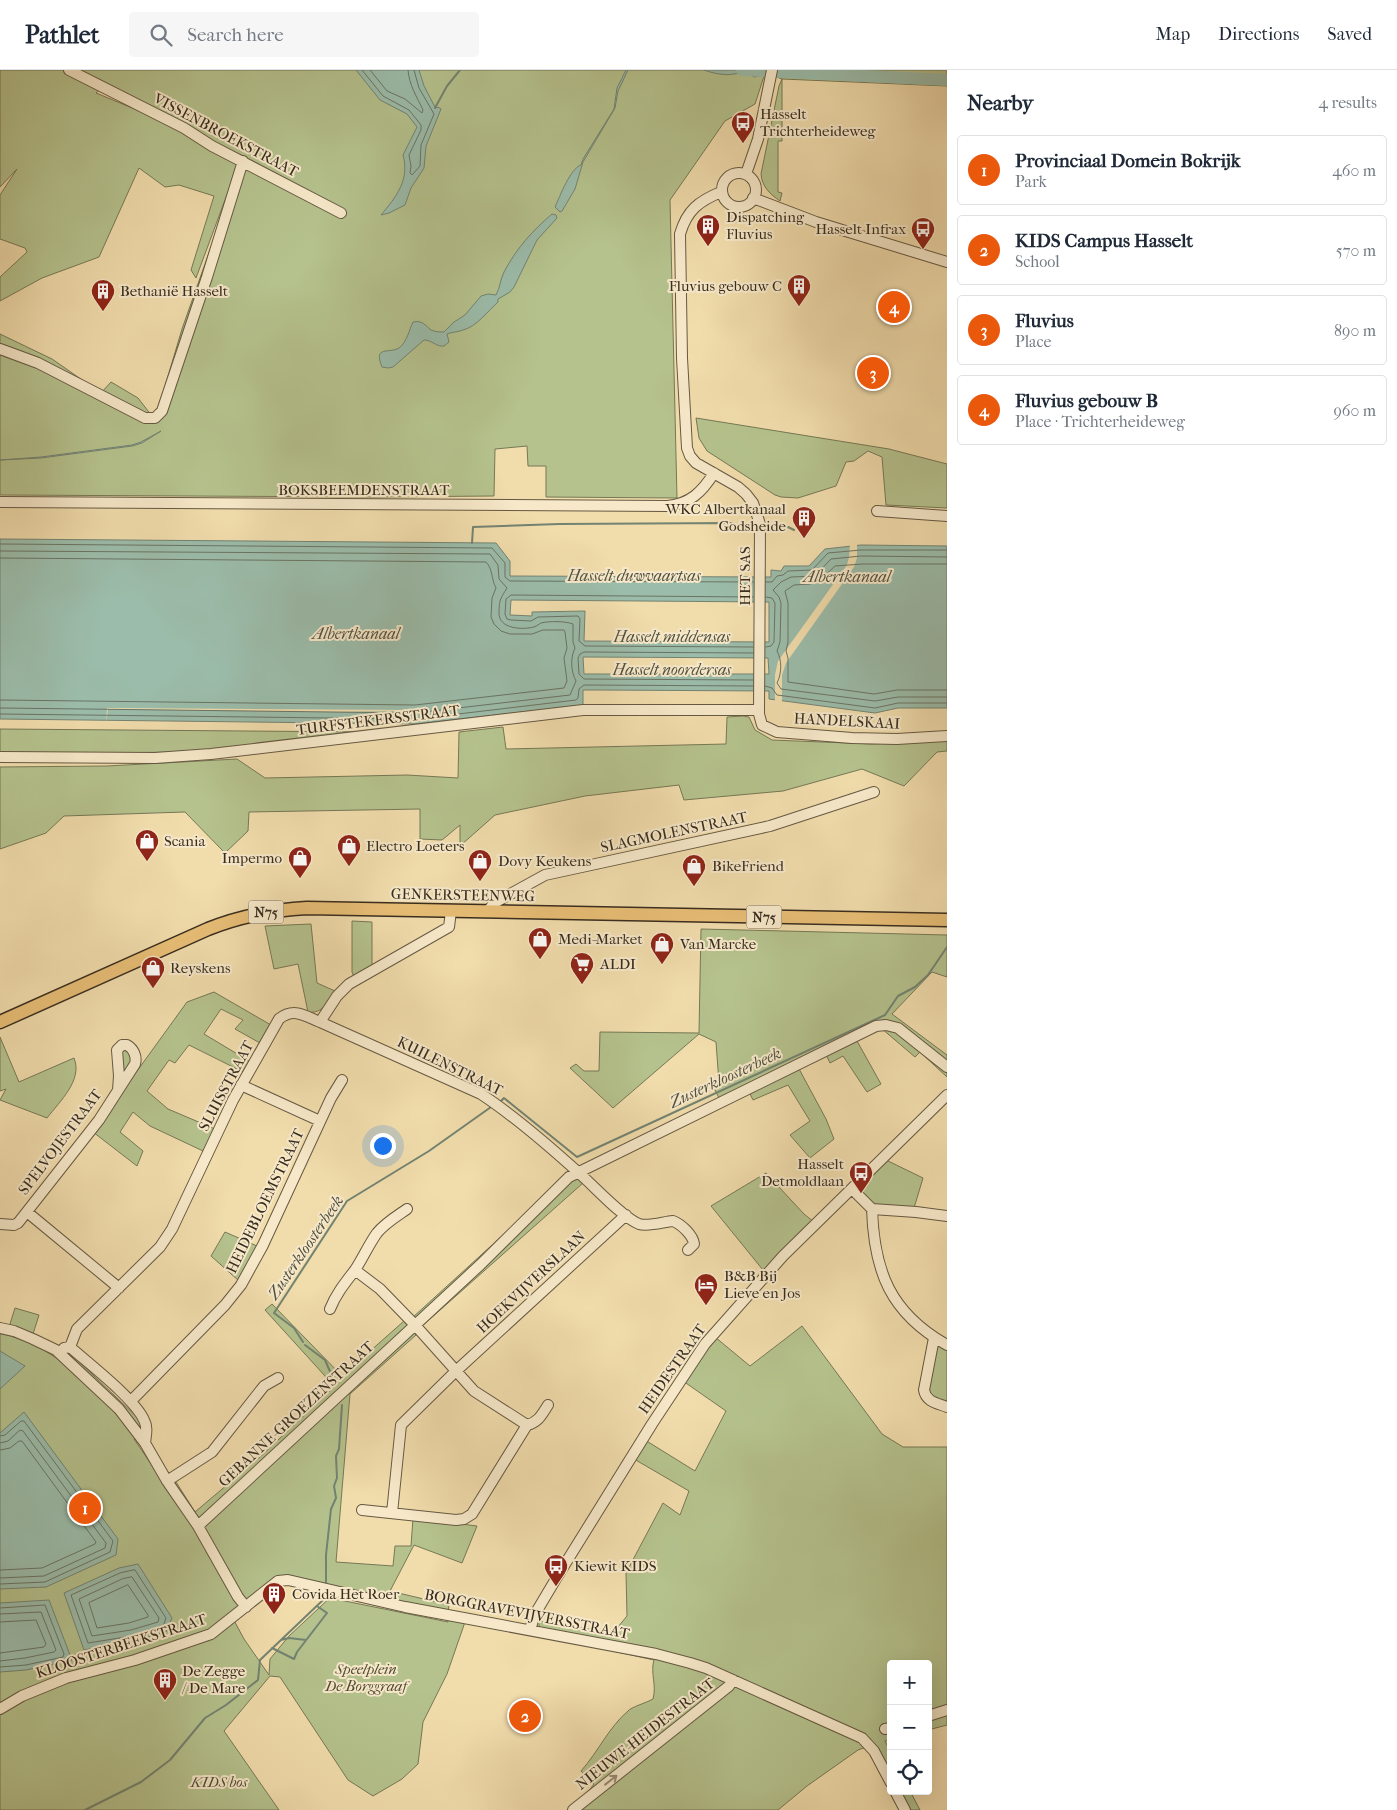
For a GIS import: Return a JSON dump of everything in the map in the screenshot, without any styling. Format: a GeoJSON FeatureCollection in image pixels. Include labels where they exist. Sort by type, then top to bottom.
{"type":"FeatureCollection","features":[{"type":"Feature","properties":{"kind":"main road","name":"GENKERSTEENWEG"},"geometry":{"type":"LineString","coordinates":[[0,1022],[208,929],[238,918],[271,911],[306,908],[947,920]]}},
{"type":"Feature","properties":{"kind":"street","name":"VISSENBROEKSTRAAT"},"geometry":{"type":"LineString","coordinates":[[69,70],[184,128],[212,146],[341,213]]}},
{"type":"Feature","properties":{"kind":"street"},"geometry":{"type":"LineString","coordinates":[[746,174],[758,139],[772,70]]}},
{"type":"Feature","properties":{"kind":"street"},"geometry":{"type":"LineString","coordinates":[[0,349],[38,363],[145,418],[154,418],[162,410],[207,277],[243,161]]}},
{"type":"Feature","properties":{"kind":"street"},"geometry":{"type":"LineString","coordinates":[[740,172],[746,174],[751,177],[756,187],[754,198],[738,212],[727,203],[721,192],[722,186],[728,176],[740,172]]}},
{"type":"Feature","properties":{"kind":"street"},"geometry":{"type":"LineString","coordinates":[[714,473],[696,463],[690,456],[687,448],[679,247],[683,222],[690,212],[698,204],[721,192]]}},
{"type":"Feature","properties":{"kind":"street"},"geometry":{"type":"LineString","coordinates":[[754,198],[816,222],[947,262]]}},
{"type":"Feature","properties":{"kind":"street","name":"BOKSBEEMDENSTRAAT"},"geometry":{"type":"LineString","coordinates":[[0,502],[667,506],[678,505],[698,495],[714,473]]}},
{"type":"Feature","properties":{"kind":"street","name":"HET SAS"},"geometry":{"type":"LineString","coordinates":[[714,473],[746,494],[753,503],[760,524],[759,706]]}},
{"type":"Feature","properties":{"kind":"street"},"geometry":{"type":"LineString","coordinates":[[877,511],[947,516]]}},
{"type":"Feature","properties":{"kind":"street","name":"HANDELSKAAI"},"geometry":{"type":"LineString","coordinates":[[759,706],[762,725],[778,732],[873,739],[947,736]]}},
{"type":"Feature","properties":{"kind":"street","name":"TURFSTEKERSSTRAAT"},"geometry":{"type":"LineString","coordinates":[[0,757],[155,758],[210,754],[583,710],[759,706]]}},
{"type":"Feature","properties":{"kind":"street","name":"SLAGMOLENSTRAAT"},"geometry":{"type":"LineString","coordinates":[[488,911],[494,903],[545,875],[770,826],[874,792]]}},
{"type":"Feature","properties":{"kind":"street"},"geometry":{"type":"LineString","coordinates":[[320,1022],[337,996],[349,984],[449,927],[451,911]]}},
{"type":"Feature","properties":{"kind":"street","name":"SLUISSTRAAT"},"geometry":{"type":"LineString","coordinates":[[70,1347],[77,1329],[160,1247],[172,1229],[242,1085],[279,1020],[286,1013],[295,1012],[320,1022]]}},
{"type":"Feature","properties":{"kind":"street","name":"KUILENSTRAAT"},"geometry":{"type":"LineString","coordinates":[[320,1022],[481,1094],[501,1108],[579,1172]]}},
{"type":"Feature","properties":{"kind":"street","name":"GEBANNE-GROEZENSTRAAT"},"geometry":{"type":"LineString","coordinates":[[198,1526],[415,1325],[569,1178],[876,1026],[886,1025],[898,1028],[947,1067]]}},
{"type":"Feature","properties":{"kind":"street","name":"HEIDEBLOEMSTRAAT"},"geometry":{"type":"LineString","coordinates":[[131,1401],[225,1306],[241,1285],[263,1245],[331,1098],[342,1080]]}},
{"type":"Feature","properties":{"kind":"street","name":"HEIDEBLOEMSTRAAT"},"geometry":{"type":"LineString","coordinates":[[242,1085],[320,1121]]}},
{"type":"Feature","properties":{"kind":"street","name":"SPELVOJESTRAAT"},"geometry":{"type":"LineString","coordinates":[[0,1224],[14,1226],[27,1212],[99,1120],[118,1090]]}},
{"type":"Feature","properties":{"kind":"street","name":"HEIDESTRAAT"},"geometry":{"type":"LineString","coordinates":[[530,1630],[535,1614],[557,1576],[652,1424],[705,1344],[784,1256],[947,1095]]}},
{"type":"Feature","properties":{"kind":"street"},"geometry":{"type":"LineString","coordinates":[[579,1172],[626,1215],[638,1223],[643,1225],[673,1221],[677,1223],[693,1239],[694,1244],[688,1250]]}},
{"type":"Feature","properties":{"kind":"street"},"geometry":{"type":"LineString","coordinates":[[852,1189],[872,1209],[947,1215]]}},
{"type":"Feature","properties":{"kind":"street"},"geometry":{"type":"LineString","coordinates":[[330,1310],[344,1282],[377,1234],[385,1225],[407,1209]]}},
{"type":"Feature","properties":{"kind":"street"},"geometry":{"type":"LineString","coordinates":[[872,1209],[873,1236],[883,1278],[899,1305],[916,1324],[934,1338],[947,1344]]}},
{"type":"Feature","properties":{"kind":"street","name":"SPELVOJESTRAAT"},"geometry":{"type":"LineString","coordinates":[[27,1212],[119,1288]]}},
{"type":"Feature","properties":{"kind":"street","name":"HOEKVIJVERSLAAN"},"geometry":{"type":"LineString","coordinates":[[392,1512],[401,1425],[626,1215]]}},
{"type":"Feature","properties":{"kind":"street"},"geometry":{"type":"LineString","coordinates":[[354,1270],[380,1290],[415,1325],[474,1390],[527,1424],[534,1423],[539,1419],[548,1405]]}},
{"type":"Feature","properties":{"kind":"street"},"geometry":{"type":"LineString","coordinates":[[0,1328],[14,1331],[56,1350],[119,1409],[145,1443],[167,1481],[198,1526],[238,1597],[246,1606]]}},
{"type":"Feature","properties":{"kind":"street"},"geometry":{"type":"LineString","coordinates":[[934,1338],[924,1390],[925,1396],[930,1401],[947,1407]]}},
{"type":"Feature","properties":{"kind":"street"},"geometry":{"type":"LineString","coordinates":[[56,1350],[70,1347],[131,1401],[145,1420],[145,1443]]}},
{"type":"Feature","properties":{"kind":"street"},"geometry":{"type":"LineString","coordinates":[[167,1481],[212,1452],[264,1386],[278,1378]]}},
{"type":"Feature","properties":{"kind":"street"},"geometry":{"type":"LineString","coordinates":[[362,1510],[456,1520],[464,1519],[472,1514],[527,1424]]}},
{"type":"Feature","properties":{"kind":"street","name":"BORGGRAVEVIJVERSSTRAAT"},"geometry":{"type":"LineString","coordinates":[[246,1606],[278,1581],[288,1580],[405,1607],[665,1656],[706,1668],[862,1738],[874,1751],[887,1775]]}},
{"type":"Feature","properties":{"kind":"street","name":"KLOOSTERBEEKSTRAAT"},"geometry":{"type":"LineString","coordinates":[[0,1709],[22,1696],[66,1678],[135,1660],[211,1634],[246,1606]]}},
{"type":"Feature","properties":{"kind":"street","name":"NIEUWE-HEIDESTRAAT"},"geometry":{"type":"LineString","coordinates":[[573,1810],[730,1686],[733,1680]]}},
{"type":"Feature","properties":{"kind":"street"},"geometry":{"type":"LineString","coordinates":[[932,1715],[947,1710]]}},
{"type":"Feature","properties":{"kind":"street"},"geometry":{"type":"LineString","coordinates":[[897,1795],[905,1810]]}},
{"type":"Feature","properties":{"kind":"green space"},"geometry":{"type":"Polygon","coordinates":[[[0,70],[766,70],[755,104],[725,121],[670,200],[677,498],[546,497],[546,466],[528,466],[527,446],[495,449],[494,496],[0,495],[0,334],[52,359],[101,393],[111,382],[138,398],[155,420],[182,329],[241,162],[105,85],[96,93],[171,124],[238,165],[196,278],[191,270],[214,196],[179,185],[165,187],[139,168],[99,257],[42,278],[0,301],[0,277],[27,252],[25,248],[0,239],[0,195],[17,169],[0,187],[0,70]]]}},
{"type":"Feature","properties":{"kind":"green space"},"geometry":{"type":"Polygon","coordinates":[[[816,70],[947,70],[947,76],[816,70]]]}},
{"type":"Feature","properties":{"kind":"green space"},"geometry":{"type":"Polygon","coordinates":[[[788,75],[947,82],[947,86],[782,79],[777,77],[788,75]]]}},
{"type":"Feature","properties":{"kind":"green space"},"geometry":{"type":"Polygon","coordinates":[[[782,79],[782,141],[778,141],[778,192],[782,193],[780,201],[767,190],[761,174],[782,79]]]}},
{"type":"Feature","properties":{"kind":"green space"},"geometry":{"type":"Polygon","coordinates":[[[696,418],[889,449],[947,464],[947,508],[886,505],[882,457],[868,451],[854,461],[846,462],[836,486],[798,498],[775,495],[707,451],[699,438],[696,418]]]}},
{"type":"Feature","properties":{"kind":"green space"},"geometry":{"type":"Polygon","coordinates":[[[727,717],[749,717],[755,730],[772,740],[872,744],[947,740],[947,751],[937,752],[904,786],[862,769],[783,791],[684,800],[679,785],[585,796],[495,815],[460,846],[460,825],[442,840],[420,839],[420,809],[249,812],[248,831],[225,853],[185,812],[64,816],[46,833],[0,849],[0,767],[107,766],[237,759],[265,778],[407,775],[458,778],[459,732],[503,727],[506,749],[726,744],[727,717]]]}},
{"type":"Feature","properties":{"kind":"green space"},"geometry":{"type":"Polygon","coordinates":[[[0,729],[368,732],[186,752],[0,754],[0,729]]]}},
{"type":"Feature","properties":{"kind":"green space"},"geometry":{"type":"Polygon","coordinates":[[[352,921],[372,922],[372,966],[354,977],[352,972],[352,921]]]}},
{"type":"Feature","properties":{"kind":"green space"},"geometry":{"type":"Polygon","coordinates":[[[311,924],[317,983],[335,991],[321,1009],[308,1012],[298,964],[274,969],[265,926],[311,924]]]}},
{"type":"Feature","properties":{"kind":"green space"},"geometry":{"type":"Polygon","coordinates":[[[701,929],[947,935],[947,977],[932,972],[892,1014],[947,1055],[947,1077],[920,1052],[915,1057],[881,1028],[857,1041],[881,1084],[867,1092],[843,1056],[830,1063],[823,1048],[720,1100],[712,1084],[719,1083],[716,1042],[699,1034],[613,1108],[570,1068],[576,1064],[584,1071],[599,1071],[600,1032],[699,1033],[701,929]]]}},
{"type":"Feature","properties":{"kind":"green space"},"geometry":{"type":"Polygon","coordinates":[[[214,992],[271,1025],[260,1043],[235,1029],[243,1020],[221,1009],[204,1034],[249,1061],[243,1072],[189,1045],[175,1063],[169,1060],[147,1091],[168,1109],[215,1129],[203,1151],[150,1126],[133,1112],[120,1132],[143,1151],[137,1166],[93,1132],[187,1002],[214,992]]]}},
{"type":"Feature","properties":{"kind":"green space"},"geometry":{"type":"Polygon","coordinates":[[[0,1037],[19,1082],[74,1058],[76,1066],[73,1082],[47,1118],[0,1100],[6,1089],[0,1091],[0,1037]]]}},
{"type":"Feature","properties":{"kind":"green space"},"geometry":{"type":"Polygon","coordinates":[[[125,1048],[134,1060],[123,1076],[120,1055],[125,1048]]]}},
{"type":"Feature","properties":{"kind":"green space"},"geometry":{"type":"Polygon","coordinates":[[[798,1067],[826,1119],[834,1139],[810,1158],[790,1135],[810,1121],[788,1085],[753,1100],[750,1094],[798,1067]]]}},
{"type":"Feature","properties":{"kind":"green space"},"geometry":{"type":"Polygon","coordinates":[[[886,1160],[923,1178],[914,1208],[872,1205],[857,1189],[886,1160]]]}},
{"type":"Feature","properties":{"kind":"green space"},"geometry":{"type":"Polygon","coordinates":[[[571,1173],[583,1183],[421,1327],[412,1318],[571,1173]]]}},
{"type":"Feature","properties":{"kind":"green space"},"geometry":{"type":"Polygon","coordinates":[[[766,1173],[804,1214],[814,1222],[763,1270],[711,1206],[766,1173]]]}},
{"type":"Feature","properties":{"kind":"green space"},"geometry":{"type":"Polygon","coordinates":[[[225,1232],[257,1246],[239,1281],[211,1256],[225,1232]]]}},
{"type":"Feature","properties":{"kind":"green space"},"geometry":{"type":"Polygon","coordinates":[[[272,1304],[342,1376],[404,1321],[416,1335],[350,1394],[336,1562],[393,1566],[395,1546],[411,1546],[413,1518],[477,1526],[462,1563],[414,1545],[390,1591],[449,1605],[448,1612],[288,1577],[230,1613],[244,1639],[269,1675],[270,1659],[289,1636],[334,1594],[335,1599],[448,1622],[448,1619],[465,1622],[447,1674],[423,1722],[418,1764],[402,1779],[373,1796],[348,1780],[280,1677],[270,1676],[224,1731],[279,1810],[0,1810],[0,1333],[33,1343],[61,1361],[71,1354],[139,1419],[142,1429],[134,1439],[166,1486],[176,1482],[195,1512],[261,1456],[331,1390],[325,1376],[265,1310],[272,1304]]]}},
{"type":"Feature","properties":{"kind":"green space"},"geometry":{"type":"Polygon","coordinates":[[[15,1308],[39,1315],[33,1334],[9,1327],[15,1308]]]}},
{"type":"Feature","properties":{"kind":"green space"},"geometry":{"type":"Polygon","coordinates":[[[802,1326],[882,1434],[903,1447],[947,1447],[947,1725],[932,1729],[932,1660],[887,1660],[887,1741],[885,1741],[887,1745],[887,1773],[872,1745],[858,1750],[807,1786],[778,1810],[578,1810],[584,1797],[594,1784],[581,1771],[621,1717],[632,1708],[653,1699],[654,1660],[539,1635],[539,1621],[613,1633],[627,1616],[626,1573],[663,1503],[680,1515],[689,1491],[634,1459],[645,1440],[695,1471],[726,1411],[683,1381],[715,1337],[750,1366],[802,1326]]]}},
{"type":"Feature","properties":{"kind":"green space"},"geometry":{"type":"Polygon","coordinates":[[[941,1345],[947,1348],[947,1405],[927,1396],[936,1347],[941,1345]]]}},
{"type":"Feature","properties":{"kind":"green space"},"geometry":{"type":"Polygon","coordinates":[[[899,1795],[912,1795],[920,1810],[907,1810],[899,1795]]]}},
{"type":"Feature","properties":{"kind":"water"},"geometry":{"type":"Polygon","coordinates":[[[356,70],[419,70],[424,86],[435,107],[441,109],[426,146],[424,168],[411,188],[405,205],[381,215],[392,202],[400,188],[405,172],[403,155],[417,127],[407,114],[380,100],[356,70]]]}},
{"type":"Feature","properties":{"kind":"water"},"geometry":{"type":"Polygon","coordinates":[[[626,70],[628,70],[618,91],[615,108],[583,162],[575,189],[560,212],[555,207],[569,177],[581,165],[614,109],[617,88],[626,70]]]}},
{"type":"Feature","properties":{"kind":"water"},"geometry":{"type":"Polygon","coordinates":[[[704,70],[761,70],[759,76],[754,77],[746,73],[730,75],[704,70]]]}},
{"type":"Feature","properties":{"kind":"water"},"geometry":{"type":"Polygon","coordinates":[[[552,214],[556,215],[557,218],[537,240],[514,287],[510,292],[498,299],[498,302],[482,318],[473,326],[447,334],[449,342],[444,346],[424,340],[393,367],[382,367],[379,356],[381,353],[399,348],[406,339],[413,322],[421,322],[433,331],[444,332],[465,315],[481,296],[488,294],[496,295],[504,272],[519,248],[552,214]]]}},
{"type":"Feature","properties":{"kind":"water"},"geometry":{"type":"Polygon","coordinates":[[[161,431],[142,443],[132,446],[41,458],[0,460],[41,457],[132,445],[161,431]]]}},
{"type":"Feature","properties":{"kind":"water","name":"Albertkanaal"},"geometry":{"type":"Polygon","coordinates":[[[0,539],[496,543],[510,561],[510,576],[771,577],[771,570],[781,571],[784,566],[809,566],[825,549],[861,545],[947,546],[947,708],[898,708],[875,713],[769,699],[769,691],[583,690],[583,705],[416,724],[0,719],[0,539]],[[511,600],[510,615],[532,616],[532,612],[585,611],[584,641],[769,642],[769,602],[511,600]],[[583,657],[584,674],[769,674],[768,658],[583,657]]]}},
{"type":"Feature","properties":{"kind":"water"},"geometry":{"type":"Polygon","coordinates":[[[0,1351],[25,1366],[0,1389],[0,1351]]]}},
{"type":"Feature","properties":{"kind":"water"},"geometry":{"type":"Polygon","coordinates":[[[24,1412],[118,1539],[116,1555],[46,1587],[0,1589],[0,1433],[24,1412]]]}},
{"type":"Feature","properties":{"kind":"water"},"geometry":{"type":"Polygon","coordinates":[[[138,1564],[172,1618],[166,1632],[133,1641],[84,1650],[64,1593],[119,1568],[138,1564]]]}},
{"type":"Feature","properties":{"kind":"water"},"geometry":{"type":"Polygon","coordinates":[[[49,1600],[72,1660],[26,1670],[0,1672],[0,1603],[49,1600]]]}},
{"type":"Feature","properties":{"kind":"pier"},"geometry":{"type":"Polygon","coordinates":[[[857,543],[857,558],[854,567],[786,663],[782,675],[782,703],[775,702],[775,675],[778,661],[847,565],[850,544],[857,543]]]}},
{"type":"Feature","properties":{"kind":"pier"},"geometry":{"type":"Polygon","coordinates":[[[492,700],[416,710],[415,725],[414,711],[108,709],[106,723],[107,708],[415,710],[492,700]]]}},
{"type":"Feature","properties":{"kind":"waterway"},"geometry":{"type":"LineString","coordinates":[[435,108],[447,86],[460,70]]}},
{"type":"Feature","properties":{"kind":"waterway"},"geometry":{"type":"LineString","coordinates":[[742,70],[947,80]]}},
{"type":"Feature","properties":{"kind":"waterway"},"geometry":{"type":"LineString","coordinates":[[472,543],[473,527],[559,524],[731,523],[747,530],[755,530]]}},
{"type":"Feature","properties":{"kind":"waterway"},"geometry":{"type":"LineString","coordinates":[[762,530],[788,527],[794,530]]}},
{"type":"Feature","properties":{"kind":"waterway","name":"Zusterkloosterbeek"},"geometry":{"type":"LineString","coordinates":[[501,1101],[504,1098],[577,1157],[885,1015],[898,996],[915,987],[928,975],[947,947]]}},
{"type":"Feature","properties":{"kind":"waterway","name":"Zusterkloosterbeek"},"geometry":{"type":"LineString","coordinates":[[303,1342],[294,1328],[274,1313],[347,1201],[429,1151],[491,1107]]}},
{"type":"Feature","properties":{"kind":"waterway","name":"Zusterkloosterbeek"},"geometry":{"type":"LineString","coordinates":[[305,1345],[325,1360],[336,1385]]}},
{"type":"Feature","properties":{"kind":"waterway","name":"Zusterkloosterbeek"},"geometry":{"type":"LineString","coordinates":[[326,1585],[326,1555],[331,1509],[336,1498],[334,1486],[337,1478],[336,1456],[339,1449],[342,1405]]}},
{"type":"Feature","properties":{"kind":"waterway","name":"Zusterkloosterbeek"},"geometry":{"type":"LineString","coordinates":[[85,1810],[141,1782],[170,1760],[205,1718],[226,1705],[258,1680],[260,1660],[323,1600],[325,1593]]}},
{"type":"Feature","properties":{"kind":"waterway"},"geometry":{"type":"LineString","coordinates":[[272,1648],[294,1659],[297,1652],[327,1613],[317,1606]]}},
{"type":"Feature","properties":{"kind":"waterway"},"geometry":{"type":"LineString","coordinates":[[281,1640],[289,1638],[306,1640]]}},
{"type":"Feature","properties":{"kind":"place","name":"Hasselt Trichterheideweg"},"geometry":{"type":"Point","coordinates":[743,144]}},
{"type":"Feature","properties":{"kind":"place","name":"Dispatching Fluvius"},"geometry":{"type":"Point","coordinates":[708,247]}},
{"type":"Feature","properties":{"kind":"place","name":"Hasselt Infrax"},"geometry":{"type":"Point","coordinates":[923,250]}},
{"type":"Feature","properties":{"kind":"place","name":"Fluvius gebouw C"},"geometry":{"type":"Point","coordinates":[799,307]}},
{"type":"Feature","properties":{"kind":"place","name":"Fluvius gebouw B"},"geometry":{"type":"Point","coordinates":[894,307]}},
{"type":"Feature","properties":{"kind":"place","name":"Bethanië Hasselt"},"geometry":{"type":"Point","coordinates":[103,312]}},
{"type":"Feature","properties":{"kind":"place","name":"Fluvius"},"geometry":{"type":"Point","coordinates":[873,373]}},
{"type":"Feature","properties":{"kind":"place","name":"WKC Albertkanaal Godsheide"},"geometry":{"type":"Point","coordinates":[804,539]}},
{"type":"Feature","properties":{"kind":"place","name":"Scania"},"geometry":{"type":"Point","coordinates":[147,862]}},
{"type":"Feature","properties":{"kind":"place","name":"Electro Loeters"},"geometry":{"type":"Point","coordinates":[349,867]}},
{"type":"Feature","properties":{"kind":"place","name":"Impermo"},"geometry":{"type":"Point","coordinates":[300,879]}},
{"type":"Feature","properties":{"kind":"place","name":"Dovy Keukens"},"geometry":{"type":"Point","coordinates":[480,882]}},
{"type":"Feature","properties":{"kind":"place","name":"BikeFriend"},"geometry":{"type":"Point","coordinates":[694,887]}},
{"type":"Feature","properties":{"kind":"place","name":"Medi-Market"},"geometry":{"type":"Point","coordinates":[540,960]}},
{"type":"Feature","properties":{"kind":"place","name":"Van Marcke"},"geometry":{"type":"Point","coordinates":[662,965]}},
{"type":"Feature","properties":{"kind":"place","name":"ALDI"},"geometry":{"type":"Point","coordinates":[582,985]}},
{"type":"Feature","properties":{"kind":"place","name":"Reyskens"},"geometry":{"type":"Point","coordinates":[153,989]}},
{"type":"Feature","properties":{"kind":"place","name":"Hasselt Detmoldlaan"},"geometry":{"type":"Point","coordinates":[861,1194]}},
{"type":"Feature","properties":{"kind":"place","name":"B&B Bij Lieve en Jos"},"geometry":{"type":"Point","coordinates":[706,1306]}},
{"type":"Feature","properties":{"kind":"place","name":"Provinciaal Domein Bokrijk"},"geometry":{"type":"Point","coordinates":[85,1508]}},
{"type":"Feature","properties":{"kind":"place","name":"Kiewit KIDS"},"geometry":{"type":"Point","coordinates":[556,1587]}},
{"type":"Feature","properties":{"kind":"place","name":"Covida Het Roer"},"geometry":{"type":"Point","coordinates":[274,1615]}},
{"type":"Feature","properties":{"kind":"place","name":"De Zegge / De Mare"},"geometry":{"type":"Point","coordinates":[165,1701]}},
{"type":"Feature","properties":{"kind":"place","name":"KIDS Campus Hasselt"},"geometry":{"type":"Point","coordinates":[525,1716]}},
{"type":"Feature","properties":{"kind":"water label","name":"Hasselt duwvaartsas"},"geometry":{"type":"Point","coordinates":[634,575]}},
{"type":"Feature","properties":{"kind":"water label","name":"Hasselt middensas"},"geometry":{"type":"Point","coordinates":[672,636]}},
{"type":"Feature","properties":{"kind":"water label","name":"Hasselt noordersas"},"geometry":{"type":"Point","coordinates":[672,669]}},
{"type":"Feature","properties":{"kind":"park label","name":"Speelplein De Borggraaf"},"geometry":{"type":"Point","coordinates":[366,1678]}},
{"type":"Feature","properties":{"kind":"park label","name":"KIDS bos"},"geometry":{"type":"Point","coordinates":[219,1782]}}]}
